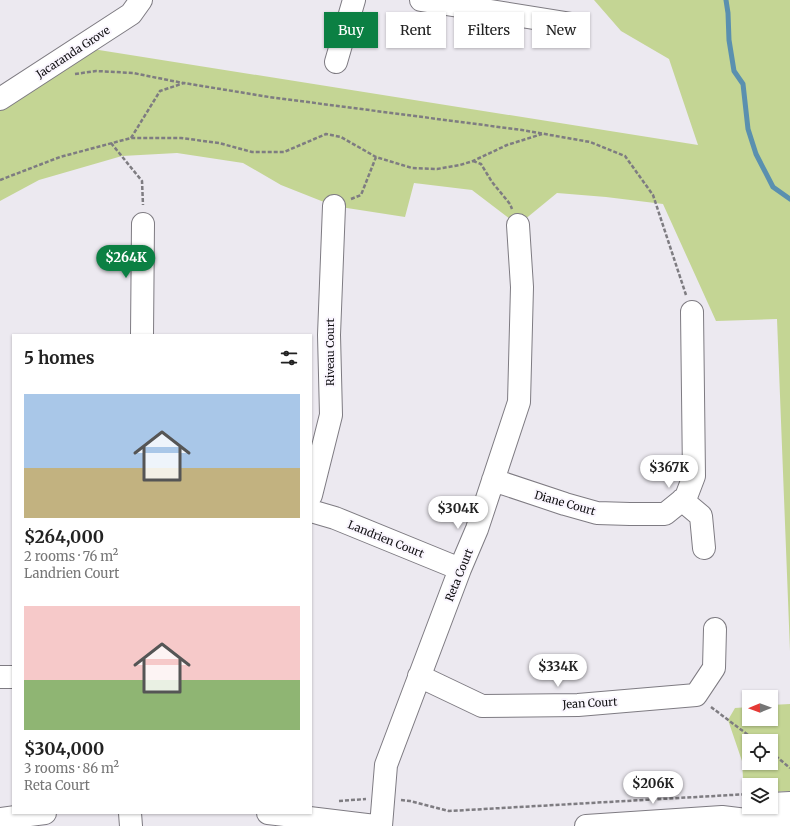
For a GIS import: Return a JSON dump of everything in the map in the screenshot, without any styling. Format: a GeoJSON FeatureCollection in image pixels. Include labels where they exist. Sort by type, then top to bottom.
{"type":"FeatureCollection","features":[{"type":"Feature","properties":{"kind":"street","name":"Jacaranda Grove"},"geometry":{"type":"LineString","coordinates":[[2,93],[131,14],[141,0]]}},
{"type":"Feature","properties":{"kind":"street"},"geometry":{"type":"LineString","coordinates":[[336,62],[354,0]]}},
{"type":"Feature","properties":{"kind":"street"},"geometry":{"type":"LineString","coordinates":[[421,0],[532,18]]}},
{"type":"Feature","properties":{"kind":"street","name":"Riveau Court"},"geometry":{"type":"LineString","coordinates":[[312,491],[331,415],[329,335],[334,206]]}},
{"type":"Feature","properties":{"kind":"street"},"geometry":{"type":"LineString","coordinates":[[142,334],[143,224]]}},
{"type":"Feature","properties":{"kind":"street","name":"Reta Court"},"geometry":{"type":"LineString","coordinates":[[381,826],[386,765],[460,569],[477,529],[519,402],[522,287],[518,225]]}},
{"type":"Feature","properties":{"kind":"street","name":"Diane Court"},"geometry":{"type":"LineString","coordinates":[[493,480],[597,513],[665,514],[686,497],[694,476],[692,312]]}},
{"type":"Feature","properties":{"kind":"street"},"geometry":{"type":"LineString","coordinates":[[682,500],[701,516],[704,548]]}},
{"type":"Feature","properties":{"kind":"street","name":"Landrien Court"},"geometry":{"type":"LineString","coordinates":[[312,511],[335,518],[460,569]]}},
{"type":"Feature","properties":{"kind":"street"},"geometry":{"type":"LineString","coordinates":[[696,695],[714,668],[715,629]]}},
{"type":"Feature","properties":{"kind":"street","name":"Jean Court"},"geometry":{"type":"LineString","coordinates":[[419,676],[482,706],[578,705],[696,695]]}},
{"type":"Feature","properties":{"kind":"street"},"geometry":{"type":"LineString","coordinates":[[0,677],[12,677]]}},
{"type":"Feature","properties":{"kind":"street"},"geometry":{"type":"LineString","coordinates":[[778,804],[790,803]]}},
{"type":"Feature","properties":{"kind":"street"},"geometry":{"type":"LineString","coordinates":[[722,817],[742,811]]}},
{"type":"Feature","properties":{"kind":"street"},"geometry":{"type":"LineString","coordinates":[[0,819],[38,814]]}},
{"type":"Feature","properties":{"kind":"street"},"geometry":{"type":"LineString","coordinates":[[130,814],[131,826]]}},
{"type":"Feature","properties":{"kind":"street"},"geometry":{"type":"LineString","coordinates":[[276,814],[375,826]]}},
{"type":"Feature","properties":{"kind":"street"},"geometry":{"type":"LineString","coordinates":[[586,826],[722,817],[772,823],[790,822]]}},
{"type":"Feature","properties":{"kind":"path"},"geometry":{"type":"LineString","coordinates":[[73,74],[96,70],[133,73],[269,97],[543,133],[590,142],[625,156],[653,194],[692,312]]}},
{"type":"Feature","properties":{"kind":"path"},"geometry":{"type":"LineString","coordinates":[[131,138],[160,91],[184,83]]}},
{"type":"Feature","properties":{"kind":"path"},"geometry":{"type":"LineString","coordinates":[[0,180],[60,157],[131,138],[181,138],[219,143],[252,152],[284,152],[326,134],[341,137],[376,157],[412,168],[437,169],[473,161],[507,144],[543,133]]}},
{"type":"Feature","properties":{"kind":"path"},"geometry":{"type":"LineString","coordinates":[[110,143],[142,181],[143,224]]}},
{"type":"Feature","properties":{"kind":"path"},"geometry":{"type":"LineString","coordinates":[[334,206],[361,195],[376,157]]}},
{"type":"Feature","properties":{"kind":"path"},"geometry":{"type":"LineString","coordinates":[[473,161],[481,164],[492,182],[510,204],[518,225]]}},
{"type":"Feature","properties":{"kind":"path"},"geometry":{"type":"LineString","coordinates":[[696,695],[747,734]]}},
{"type":"Feature","properties":{"kind":"path"},"geometry":{"type":"LineString","coordinates":[[778,758],[790,768]]}},
{"type":"Feature","properties":{"kind":"path"},"geometry":{"type":"LineString","coordinates":[[334,802],[361,798],[410,801],[449,811],[742,794]]}},
{"type":"Feature","properties":{"kind":"green space"},"geometry":{"type":"Polygon","coordinates":[[[594,0],[790,0],[790,651],[777,319],[716,321],[663,204],[557,193],[518,225],[472,190],[414,183],[405,217],[334,206],[281,185],[243,163],[177,153],[122,156],[39,180],[0,201],[0,99],[80,47],[698,145],[669,59],[621,31],[594,0]]]}},
{"type":"Feature","properties":{"kind":"green space"},"geometry":{"type":"Polygon","coordinates":[[[790,704],[790,791],[778,792],[778,778],[743,778],[743,770],[778,770],[778,734],[742,734],[742,761],[728,720],[735,708],[742,708],[742,726],[778,726],[778,705],[790,704]]]}},
{"type":"Feature","properties":{"kind":"waterway"},"geometry":{"type":"LineString","coordinates":[[726,0],[729,40],[734,71],[743,84],[748,129],[756,154],[773,187],[790,199]]}}]}
